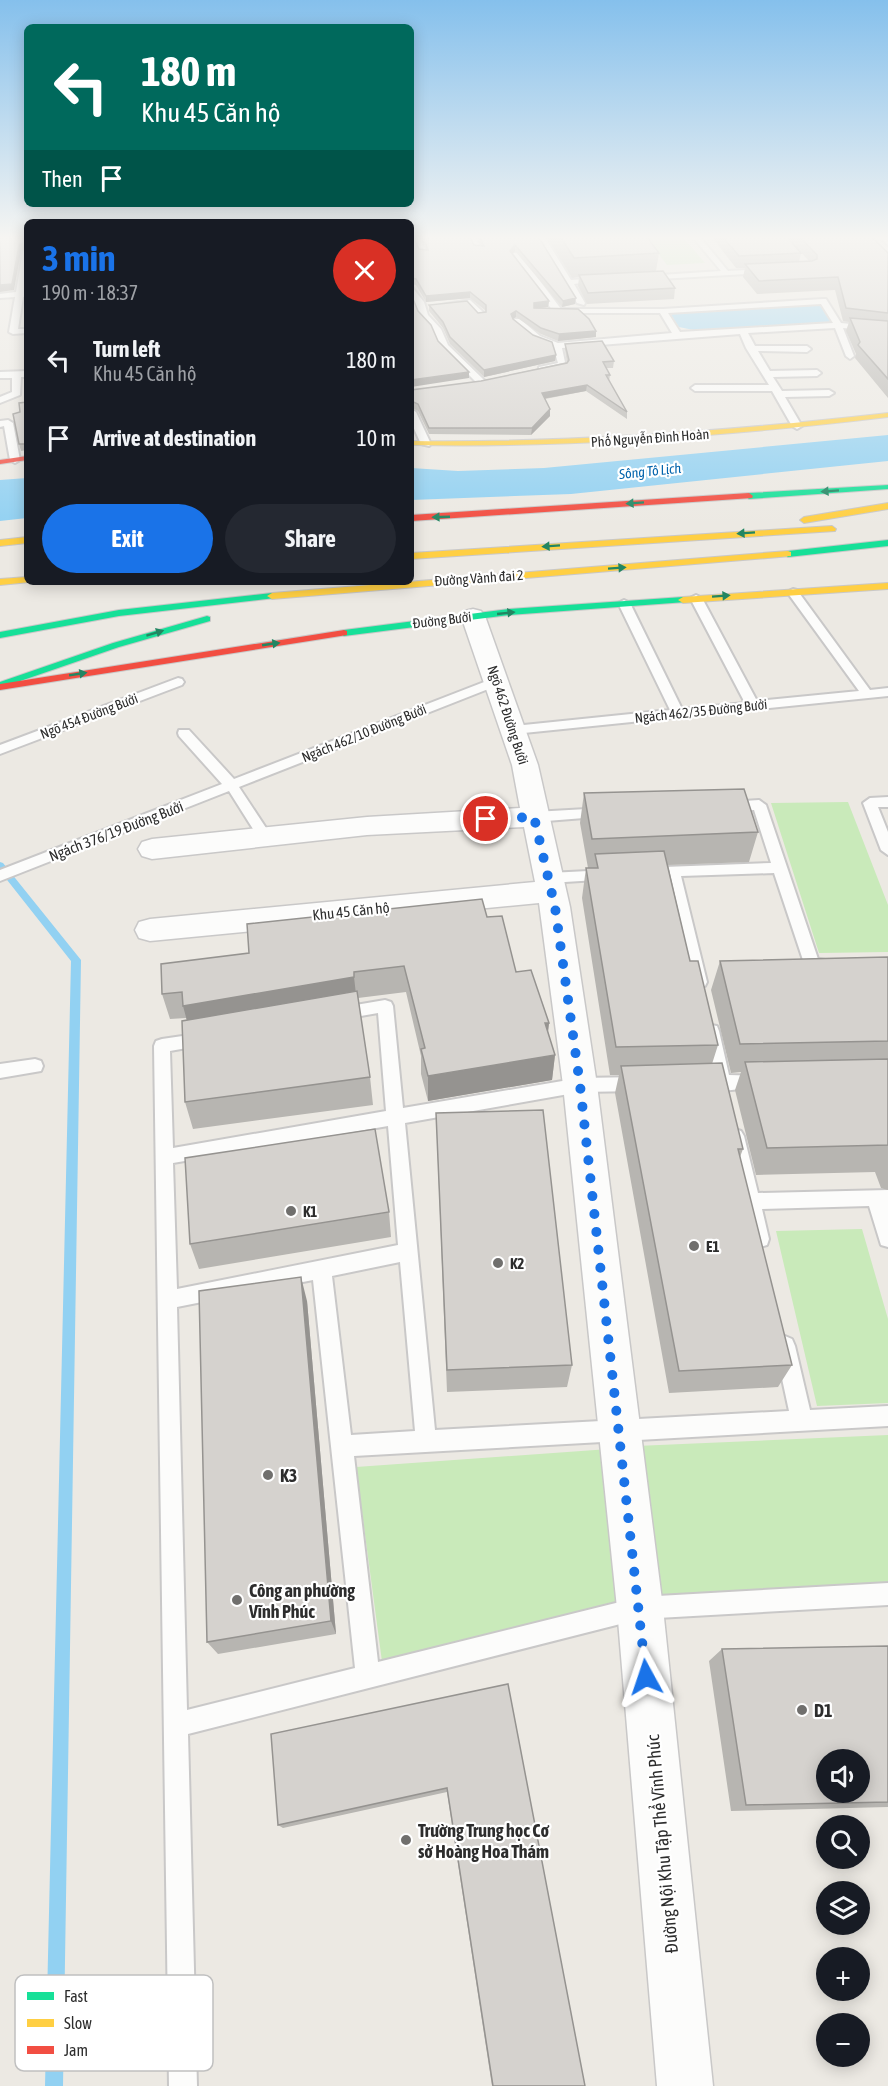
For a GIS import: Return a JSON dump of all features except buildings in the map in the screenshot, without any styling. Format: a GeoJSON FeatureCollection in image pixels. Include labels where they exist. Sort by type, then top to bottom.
{"type":"FeatureCollection","features":[{"type":"Feature","properties":{"kind":"main road","name":"Phố Nguyễn Đình Hoàn"},"geometry":{"type":"LineString","coordinates":[[414,443],[517,446],[564,444],[797,426],[888,415]]}},
{"type":"Feature","properties":{"kind":"main road"},"geometry":{"type":"LineString","coordinates":[[0,462],[18,456]]}},
{"type":"Feature","properties":{"kind":"main road"},"geometry":{"type":"LineString","coordinates":[[414,518],[888,487]]}},
{"type":"Feature","properties":{"kind":"main road"},"geometry":{"type":"LineString","coordinates":[[771,531],[800,521],[888,506]]}},
{"type":"Feature","properties":{"kind":"main road","name":"Đường Vành đai 2"},"geometry":{"type":"LineString","coordinates":[[414,556],[845,528]]}},
{"type":"Feature","properties":{"kind":"main road"},"geometry":{"type":"LineString","coordinates":[[0,543],[24,540]]}},
{"type":"Feature","properties":{"kind":"main road","name":"Đường Vành đai 2"},"geometry":{"type":"LineString","coordinates":[[414,583],[776,556],[812,550],[888,543]]}},
{"type":"Feature","properties":{"kind":"main road"},"geometry":{"type":"LineString","coordinates":[[776,556],[846,562]]}},
{"type":"Feature","properties":{"kind":"main road"},"geometry":{"type":"LineString","coordinates":[[0,582],[24,580]]}},
{"type":"Feature","properties":{"kind":"main road","name":"Đường Vành đai 2"},"geometry":{"type":"LineString","coordinates":[[0,635],[119,613],[394,585]]}},
{"type":"Feature","properties":{"kind":"main road","name":"Đường Bưởi"},"geometry":{"type":"LineString","coordinates":[[0,686],[242,648],[472,616],[794,591],[887,588]]}},
{"type":"Feature","properties":{"kind":"main road"},"geometry":{"type":"LineString","coordinates":[[0,686],[185,624],[328,590]]}},
{"type":"Feature","properties":{"kind":"street","name":"Ngõ 462 Đường Bưởi"},"geometry":{"type":"LineString","coordinates":[[472,616],[514,729],[525,765],[534,817]]}},
{"type":"Feature","properties":{"kind":"street"},"geometry":{"type":"LineString","coordinates":[[152,849],[367,826],[534,817]]}},
{"type":"Feature","properties":{"kind":"street","name":"Đường Nội Khu Tập Thể Vĩnh Phúc"},"geometry":{"type":"LineString","coordinates":[[534,817],[552,892],[580,1085],[640,1608],[685,2086]]}},
{"type":"Feature","properties":{"kind":"street"},"geometry":{"type":"LineString","coordinates":[[261,943],[552,892]]}},
{"type":"Feature","properties":{"kind":"street","name":"Khu 45 Căn hộ"},"geometry":{"type":"LineString","coordinates":[[150,930],[552,892]]}},
{"type":"Feature","properties":{"kind":"lane"},"geometry":{"type":"LineString","coordinates":[[439,333],[444,346],[481,382]]}},
{"type":"Feature","properties":{"kind":"lane"},"geometry":{"type":"LineString","coordinates":[[532,333],[557,346],[713,333]]}},
{"type":"Feature","properties":{"kind":"lane"},"geometry":{"type":"LineString","coordinates":[[743,333],[797,426]]}},
{"type":"Feature","properties":{"kind":"lane"},"geometry":{"type":"LineString","coordinates":[[841,333],[850,356]]}},
{"type":"Feature","properties":{"kind":"lane"},"geometry":{"type":"LineString","coordinates":[[532,371],[563,364],[557,346]]}},
{"type":"Feature","properties":{"kind":"lane"},"geometry":{"type":"LineString","coordinates":[[750,348],[807,349]]}},
{"type":"Feature","properties":{"kind":"lane"},"geometry":{"type":"LineString","coordinates":[[766,374],[817,373]]}},
{"type":"Feature","properties":{"kind":"lane"},"geometry":{"type":"LineString","coordinates":[[0,375],[24,374]]}},
{"type":"Feature","properties":{"kind":"lane"},"geometry":{"type":"LineString","coordinates":[[0,400],[17,393],[16,375]]}},
{"type":"Feature","properties":{"kind":"lane"},"geometry":{"type":"LineString","coordinates":[[469,384],[491,380]]}},
{"type":"Feature","properties":{"kind":"lane"},"geometry":{"type":"LineString","coordinates":[[695,388],[829,393]]}},
{"type":"Feature","properties":{"kind":"lane"},"geometry":{"type":"LineString","coordinates":[[414,418],[426,444]]}},
{"type":"Feature","properties":{"kind":"lane"},"geometry":{"type":"LineString","coordinates":[[0,424],[8,423],[18,456]]}},
{"type":"Feature","properties":{"kind":"lane"},"geometry":{"type":"LineString","coordinates":[[794,591],[867,694]]}},
{"type":"Feature","properties":{"kind":"lane"},"geometry":{"type":"LineString","coordinates":[[696,598],[753,706]]}},
{"type":"Feature","properties":{"kind":"lane"},"geometry":{"type":"LineString","coordinates":[[624,603],[678,713]]}},
{"type":"Feature","properties":{"kind":"lane","name":"Ngách 462/10 Đường Bưởi"},"geometry":{"type":"LineString","coordinates":[[232,786],[497,681]]}},
{"type":"Feature","properties":{"kind":"lane","name":"Ngõ 454 Đường Bưởi"},"geometry":{"type":"LineString","coordinates":[[0,750],[178,682]]}},
{"type":"Feature","properties":{"kind":"lane","name":"Ngách 462/35 Đường Bưởi"},"geometry":{"type":"LineString","coordinates":[[514,729],[888,692]]}},
{"type":"Feature","properties":{"kind":"lane"},"geometry":{"type":"LineString","coordinates":[[184,733],[232,786],[265,837]]}},
{"type":"Feature","properties":{"kind":"lane","name":"Ngách 376/19 Đường Bưởi"},"geometry":{"type":"LineString","coordinates":[[0,876],[232,786]]}},
{"type":"Feature","properties":{"kind":"lane"},"geometry":{"type":"LineString","coordinates":[[888,802],[870,803],[888,850]]}},
{"type":"Feature","properties":{"kind":"lane"},"geometry":{"type":"LineString","coordinates":[[712,807],[759,805],[812,965],[845,964]]}},
{"type":"Feature","properties":{"kind":"lane"},"geometry":{"type":"LineString","coordinates":[[534,817],[617,812]]}},
{"type":"Feature","properties":{"kind":"lane"},"geometry":{"type":"LineString","coordinates":[[651,873],[780,868]]}},
{"type":"Feature","properties":{"kind":"lane"},"geometry":{"type":"LineString","coordinates":[[673,872],[764,1259]]}},
{"type":"Feature","properties":{"kind":"lane"},"geometry":{"type":"LineString","coordinates":[[552,892],[628,874]]}},
{"type":"Feature","properties":{"kind":"lane"},"geometry":{"type":"LineString","coordinates":[[326,1017],[385,1006],[426,1442]]}},
{"type":"Feature","properties":{"kind":"lane"},"geometry":{"type":"LineString","coordinates":[[181,1975],[162,1046],[221,1035]]}},
{"type":"Feature","properties":{"kind":"lane"},"geometry":{"type":"LineString","coordinates":[[0,1071],[35,1066]]}},
{"type":"Feature","properties":{"kind":"lane"},"geometry":{"type":"LineString","coordinates":[[687,1083],[782,1081]]}},
{"type":"Feature","properties":{"kind":"lane"},"geometry":{"type":"LineString","coordinates":[[164,1157],[580,1085],[651,1084]]}},
{"type":"Feature","properties":{"kind":"lane"},"geometry":{"type":"LineString","coordinates":[[751,1201],[882,1198],[888,1239]]}},
{"type":"Feature","properties":{"kind":"lane"},"geometry":{"type":"LineString","coordinates":[[167,1300],[408,1252]]}},
{"type":"Feature","properties":{"kind":"lane"},"geometry":{"type":"LineString","coordinates":[[322,1270],[368,1678]]}},
{"type":"Feature","properties":{"kind":"lane"},"geometry":{"type":"LineString","coordinates":[[781,1328],[802,1421]]}},
{"type":"Feature","properties":{"kind":"lane"},"geometry":{"type":"LineString","coordinates":[[342,1446],[888,1416]]}},
{"type":"Feature","properties":{"kind":"lane"},"geometry":{"type":"LineString","coordinates":[[176,1725],[640,1608],[888,1594]]}},
{"type":"Feature","properties":{"kind":"lane"},"geometry":{"type":"LineString","coordinates":[[183,2071],[183,2086]]}},
{"type":"Feature","properties":{"kind":"green space"},"geometry":{"type":"Polygon","coordinates":[[[848,802],[888,905],[888,952],[819,953],[771,803],[848,802]]]}},
{"type":"Feature","properties":{"kind":"green space"},"geometry":{"type":"Polygon","coordinates":[[[862,1229],[888,1319],[888,1403],[817,1406],[776,1231],[862,1229]]]}},
{"type":"Feature","properties":{"kind":"green space"},"geometry":{"type":"Polygon","coordinates":[[[888,1435],[888,1605],[661,1616],[636,1446],[888,1435]]]}},
{"type":"Feature","properties":{"kind":"green space"},"geometry":{"type":"Polygon","coordinates":[[[609,1449],[627,1624],[383,1669],[356,1467],[609,1449]]]}},
{"type":"Feature","properties":{"kind":"water","name":"Sông Tô Lịch"},"geometry":{"type":"Polygon","coordinates":[[[888,435],[888,461],[571,494],[414,500],[414,468],[458,471],[544,468],[888,435]]]}},
{"type":"Feature","properties":{"kind":"water"},"geometry":{"type":"Polygon","coordinates":[[[24,478],[24,518],[0,521],[0,480],[24,478]]]}},
{"type":"Feature","properties":{"kind":"waterway"},"geometry":{"type":"LineString","coordinates":[[0,865],[76,960],[56,1975]]}},
{"type":"Feature","properties":{"kind":"waterway"},"geometry":{"type":"LineString","coordinates":[[54,2071],[54,2086]]}},
{"type":"Feature","properties":{"kind":"traffic: fast"},"geometry":{"type":"LineString","coordinates":[[749,496],[888,487]]}},
{"type":"Feature","properties":{"kind":"traffic: fast"},"geometry":{"type":"LineString","coordinates":[[788,554],[888,543]]}},
{"type":"Feature","properties":{"kind":"traffic: fast"},"geometry":{"type":"LineString","coordinates":[[0,635],[119,613],[272,596]]}},
{"type":"Feature","properties":{"kind":"traffic: fast"},"geometry":{"type":"LineString","coordinates":[[344,633],[509,612],[683,600]]}},
{"type":"Feature","properties":{"kind":"traffic: fast"},"geometry":{"type":"LineString","coordinates":[[0,685],[116,645],[207,619]]}},
{"type":"Feature","properties":{"kind":"traffic: slow"},"geometry":{"type":"LineString","coordinates":[[414,443],[531,443],[650,438],[888,415]]}},
{"type":"Feature","properties":{"kind":"traffic: slow"},"geometry":{"type":"LineString","coordinates":[[804,520],[888,506]]}},
{"type":"Feature","properties":{"kind":"traffic: slow"},"geometry":{"type":"LineString","coordinates":[[414,556],[832,529]]}},
{"type":"Feature","properties":{"kind":"traffic: slow"},"geometry":{"type":"LineString","coordinates":[[0,543],[24,540]]}},
{"type":"Feature","properties":{"kind":"traffic: slow"},"geometry":{"type":"LineString","coordinates":[[414,584],[788,554]]}},
{"type":"Feature","properties":{"kind":"traffic: slow"},"geometry":{"type":"LineString","coordinates":[[0,582],[24,580]]}},
{"type":"Feature","properties":{"kind":"traffic: slow"},"geometry":{"type":"LineString","coordinates":[[272,596],[407,585]]}},
{"type":"Feature","properties":{"kind":"traffic: slow"},"geometry":{"type":"LineString","coordinates":[[683,600],[888,586]]}},
{"type":"Feature","properties":{"kind":"traffic: jam"},"geometry":{"type":"LineString","coordinates":[[0,462],[24,458]]}},
{"type":"Feature","properties":{"kind":"traffic: jam"},"geometry":{"type":"LineString","coordinates":[[414,518],[749,496]]}},
{"type":"Feature","properties":{"kind":"traffic: jam"},"geometry":{"type":"LineString","coordinates":[[0,687],[344,633]]}},
{"type":"Feature","properties":{"kind":"place","name":"K1"},"geometry":{"type":"Point","coordinates":[291,1211]}},
{"type":"Feature","properties":{"kind":"place","name":"E1"},"geometry":{"type":"Point","coordinates":[694,1246]}},
{"type":"Feature","properties":{"kind":"place","name":"K2"},"geometry":{"type":"Point","coordinates":[498,1263]}},
{"type":"Feature","properties":{"kind":"place","name":"K3"},"geometry":{"type":"Point","coordinates":[268,1475]}},
{"type":"Feature","properties":{"kind":"place","name":"Công an phường Vĩnh Phúc"},"geometry":{"type":"Point","coordinates":[237,1600]}},
{"type":"Feature","properties":{"kind":"place","name":"D1"},"geometry":{"type":"Point","coordinates":[802,1710]}},
{"type":"Feature","properties":{"kind":"place","name":"Trường Trung học Cơ sở Hoàng Hoa Thám"},"geometry":{"type":"Point","coordinates":[406,1840]}},
{"type":"Feature","properties":{"kind":"route"},"geometry":{"type":"LineString","coordinates":[[486,819],[534,817],[555,907],[580,1085],[646,1677]]}}]}
